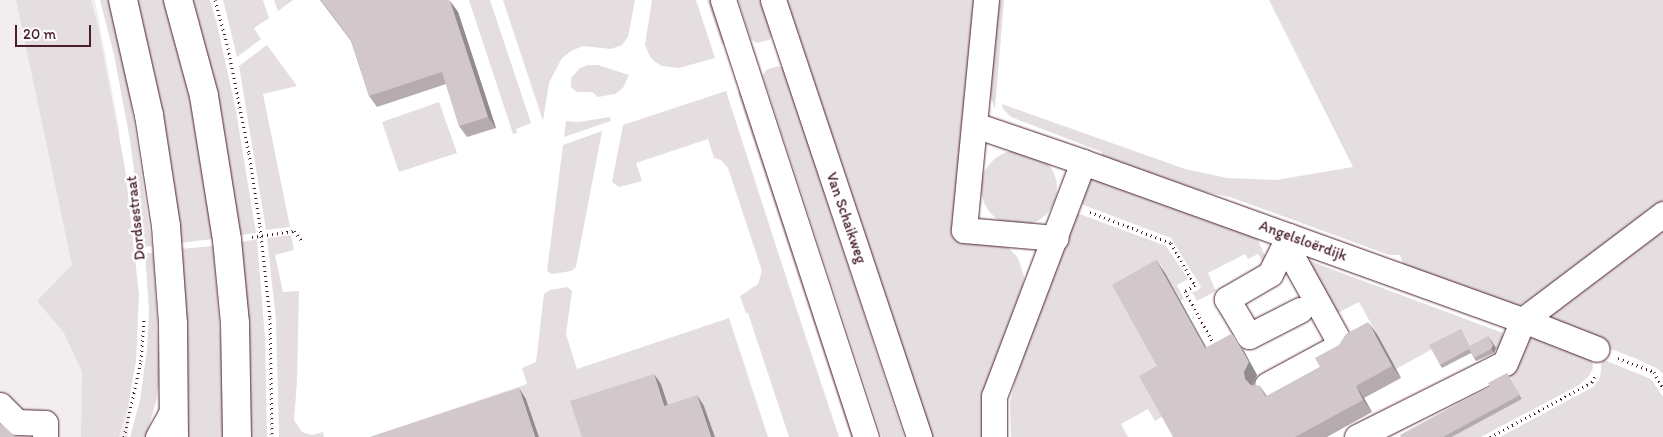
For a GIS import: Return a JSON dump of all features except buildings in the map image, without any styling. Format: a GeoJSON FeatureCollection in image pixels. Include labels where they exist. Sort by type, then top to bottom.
{"type":"FeatureCollection","features":[{"type":"Feature","properties":{"kind":"main road","name":"Dordsestraat"},"geometry":{"type":"LineString","coordinates":[[123,0],[149,115],[166,226],[173,324],[174,437]]}},
{"type":"Feature","properties":{"kind":"main road"},"geometry":{"type":"LineString","coordinates":[[178,0],[204,96],[228,240],[235,323],[237,437]]}},
{"type":"Feature","properties":{"kind":"street"},"geometry":{"type":"LineString","coordinates":[[723,0],[866,437]]}},
{"type":"Feature","properties":{"kind":"street","name":"Van Schaikweg"},"geometry":{"type":"LineString","coordinates":[[773,0],[919,437]]}},
{"type":"Feature","properties":{"kind":"street"},"geometry":{"type":"LineString","coordinates":[[986,0],[964,230],[1056,238]]}},
{"type":"Feature","properties":{"kind":"street","name":"Angelsloërdijk"},"geometry":{"type":"LineString","coordinates":[[975,125],[1083,162],[1287,240],[1523,320],[1597,349]]}},
{"type":"Feature","properties":{"kind":"street"},"geometry":{"type":"LineString","coordinates":[[994,437],[994,396],[1056,238],[1083,162]]}},
{"type":"Feature","properties":{"kind":"street"},"geometry":{"type":"LineString","coordinates":[[1357,437],[1505,363],[1523,320],[1663,214]]}},
{"type":"Feature","properties":{"kind":"street"},"geometry":{"type":"LineString","coordinates":[[1287,240],[1270,274],[1227,299],[1249,336],[1300,310]]}},
{"type":"Feature","properties":{"kind":"street"},"geometry":{"type":"LineString","coordinates":[[1267,384],[1340,344],[1287,240]]}},
{"type":"Feature","properties":{"kind":"street"},"geometry":{"type":"LineString","coordinates":[[0,405],[17,422],[45,423],[45,437]]}},
{"type":"Feature","properties":{"kind":"street"},"geometry":{"type":"LineString","coordinates":[[158,437],[174,408]]}},
{"type":"Feature","properties":{"kind":"path"},"geometry":{"type":"LineString","coordinates":[[215,0],[228,48],[249,153],[260,226],[270,318],[272,437]]}},
{"type":"Feature","properties":{"kind":"path"},"geometry":{"type":"LineString","coordinates":[[1069,203],[1171,243],[1195,285],[1185,291],[1219,352],[1249,336]]}},
{"type":"Feature","properties":{"kind":"path"},"geometry":{"type":"LineString","coordinates":[[124,437],[141,360],[144,313]]}},
{"type":"Feature","properties":{"kind":"path"},"geometry":{"type":"LineString","coordinates":[[1490,437],[1592,382],[1599,366],[1597,349],[1654,372],[1663,388]]}},
{"type":"Feature","properties":{"kind":"shaded area"},"geometry":{"type":"Polygon","coordinates":[[[0,0],[95,0],[119,128],[133,329],[128,437],[0,437],[0,0]]]}},
{"type":"Feature","properties":{"kind":"shaded area"},"geometry":{"type":"Polygon","coordinates":[[[16,0],[91,0],[99,31],[125,168],[139,294],[136,361],[128,406],[119,437],[81,437],[82,372],[64,333],[37,301],[72,265],[16,0]]]}},
{"type":"Feature","properties":{"kind":"shaded area"},"geometry":{"type":"Polygon","coordinates":[[[100,0],[109,0],[130,95],[152,246],[144,247],[130,140],[114,55],[100,0]]]}},
{"type":"Feature","properties":{"kind":"shaded area"},"geometry":{"type":"Polygon","coordinates":[[[137,0],[165,0],[190,100],[213,239],[180,243],[165,131],[137,0]]]}},
{"type":"Feature","properties":{"kind":"shaded area"},"geometry":{"type":"Polygon","coordinates":[[[193,0],[210,0],[217,24],[236,111],[256,233],[240,235],[216,91],[193,0]]]}},
{"type":"Feature","properties":{"kind":"shaded area"},"geometry":{"type":"Polygon","coordinates":[[[223,0],[263,0],[269,18],[254,28],[261,39],[237,57],[223,0]]]}},
{"type":"Feature","properties":{"kind":"shaded area"},"geometry":{"type":"Polygon","coordinates":[[[274,0],[293,0],[278,11],[274,0]]]}},
{"type":"Feature","properties":{"kind":"shaded area"},"geometry":{"type":"Polygon","coordinates":[[[469,0],[490,0],[531,123],[516,129],[517,133],[513,134],[469,0]]]}},
{"type":"Feature","properties":{"kind":"shaded area"},"geometry":{"type":"Polygon","coordinates":[[[503,0],[635,0],[628,37],[622,45],[611,49],[583,46],[571,51],[562,58],[549,83],[543,121],[503,0]]]}},
{"type":"Feature","properties":{"kind":"shaded area"},"geometry":{"type":"Polygon","coordinates":[[[652,0],[696,0],[715,58],[679,68],[662,66],[655,62],[650,57],[645,45],[652,0]]]}},
{"type":"Feature","properties":{"kind":"shaded area"},"geometry":{"type":"Polygon","coordinates":[[[707,0],[714,0],[725,38],[724,44],[722,44],[707,0]]]}},
{"type":"Feature","properties":{"kind":"shaded area"},"geometry":{"type":"Polygon","coordinates":[[[738,0],[761,0],[772,35],[769,40],[756,43],[751,39],[738,0]]]}},
{"type":"Feature","properties":{"kind":"shaded area"},"geometry":{"type":"Polygon","coordinates":[[[786,0],[977,0],[957,240],[1000,245],[1009,248],[1018,258],[1024,276],[1023,285],[995,361],[985,437],[929,437],[786,0]]]}},
{"type":"Feature","properties":{"kind":"shaded area"},"geometry":{"type":"Polygon","coordinates":[[[998,0],[1004,0],[995,109],[990,95],[998,0]]]}},
{"type":"Feature","properties":{"kind":"shaded area"},"geometry":{"type":"Polygon","coordinates":[[[1269,0],[1663,0],[1663,200],[1537,295],[1520,305],[1511,306],[1406,272],[1400,255],[1389,255],[1230,197],[1205,192],[1101,156],[1102,152],[1011,117],[1003,109],[1002,104],[1185,169],[1227,178],[1276,180],[1353,167],[1269,0]]]}},
{"type":"Feature","properties":{"kind":"shaded area"},"geometry":{"type":"Polygon","coordinates":[[[267,45],[297,86],[263,94],[290,227],[266,230],[239,66],[267,45]]]}},
{"type":"Feature","properties":{"kind":"shaded area"},"geometry":{"type":"Polygon","coordinates":[[[588,65],[598,65],[629,75],[623,88],[615,94],[598,97],[592,92],[577,92],[571,87],[571,78],[580,68],[588,65]]]}},
{"type":"Feature","properties":{"kind":"shaded area"},"geometry":{"type":"Polygon","coordinates":[[[778,66],[784,68],[904,437],[882,437],[763,76],[766,70],[778,66]]]}},
{"type":"Feature","properties":{"kind":"shaded area"},"geometry":{"type":"Polygon","coordinates":[[[726,91],[839,437],[789,437],[748,313],[746,313],[740,296],[758,284],[762,271],[728,168],[721,160],[714,158],[708,139],[636,163],[642,181],[619,187],[612,182],[623,125],[726,91]]]}},
{"type":"Feature","properties":{"kind":"shaded area"},"geometry":{"type":"Polygon","coordinates":[[[740,92],[856,437],[851,437],[738,93],[740,92]]]}},
{"type":"Feature","properties":{"kind":"shaded area"},"geometry":{"type":"Polygon","coordinates":[[[439,102],[457,153],[399,172],[382,122],[439,102]]]}},
{"type":"Feature","properties":{"kind":"shaded area"},"geometry":{"type":"Polygon","coordinates":[[[610,117],[611,121],[564,137],[566,121],[578,122],[610,117]]]}},
{"type":"Feature","properties":{"kind":"shaded area"},"geometry":{"type":"Polygon","coordinates":[[[602,131],[576,267],[571,271],[552,274],[547,271],[563,145],[602,131]]]}},
{"type":"Feature","properties":{"kind":"shaded area"},"geometry":{"type":"Polygon","coordinates":[[[1019,150],[1033,153],[1046,161],[1054,174],[1057,188],[1054,202],[1046,215],[1033,223],[1019,226],[1005,223],[992,215],[984,202],[981,188],[984,174],[992,161],[1005,153],[1019,150]]]}},
{"type":"Feature","properties":{"kind":"shaded area"},"geometry":{"type":"Polygon","coordinates":[[[1092,176],[1256,236],[1266,258],[1264,264],[1258,254],[1248,259],[1245,254],[1208,273],[1216,291],[1197,301],[1192,292],[1197,291],[1201,287],[1171,238],[1081,204],[1092,176]]]}},
{"type":"Feature","properties":{"kind":"shaded area"},"geometry":{"type":"Polygon","coordinates":[[[1077,213],[1166,246],[1188,279],[1177,285],[1184,299],[1181,301],[1160,264],[1144,272],[1165,378],[1163,416],[1155,421],[1148,409],[1121,424],[1128,437],[1011,437],[1010,403],[1015,380],[1077,213]]]}},
{"type":"Feature","properties":{"kind":"shaded area"},"geometry":{"type":"Polygon","coordinates":[[[1663,223],[1663,374],[1658,369],[1637,359],[1546,324],[1544,319],[1663,223]]]}},
{"type":"Feature","properties":{"kind":"shaded area"},"geometry":{"type":"Polygon","coordinates":[[[291,235],[294,250],[275,255],[283,292],[299,291],[297,382],[294,420],[302,432],[312,435],[323,432],[324,437],[279,437],[276,320],[267,238],[291,235]]]}},
{"type":"Feature","properties":{"kind":"shaded area"},"geometry":{"type":"Polygon","coordinates":[[[257,239],[265,338],[267,437],[251,437],[249,328],[241,242],[257,239]]]}},
{"type":"Feature","properties":{"kind":"shaded area"},"geometry":{"type":"Polygon","coordinates":[[[213,246],[222,357],[223,437],[187,437],[187,367],[180,249],[213,246]]]}},
{"type":"Feature","properties":{"kind":"shaded area"},"geometry":{"type":"Polygon","coordinates":[[[145,253],[153,253],[160,376],[156,402],[146,437],[130,437],[140,400],[147,349],[149,311],[145,253]]]}},
{"type":"Feature","properties":{"kind":"shaded area"},"geometry":{"type":"Polygon","coordinates":[[[1299,257],[1503,333],[1503,341],[1497,350],[1491,340],[1473,350],[1463,332],[1396,369],[1359,302],[1332,316],[1299,257]]]}},
{"type":"Feature","properties":{"kind":"shaded area"},"geometry":{"type":"Polygon","coordinates":[[[567,287],[572,291],[566,334],[577,369],[729,318],[768,437],[715,437],[704,406],[672,417],[661,384],[586,437],[539,437],[526,399],[411,437],[370,437],[527,384],[522,368],[536,362],[544,294],[550,290],[567,287]]]}},
{"type":"Feature","properties":{"kind":"shaded area"},"geometry":{"type":"Polygon","coordinates":[[[1527,329],[1591,354],[1593,368],[1589,376],[1579,385],[1481,437],[1452,437],[1522,399],[1507,371],[1527,329]]]}},
{"type":"Feature","properties":{"kind":"shaded area"},"geometry":{"type":"Polygon","coordinates":[[[1602,359],[1651,379],[1663,397],[1663,437],[1500,437],[1593,387],[1600,378],[1602,359]]]}}]}
